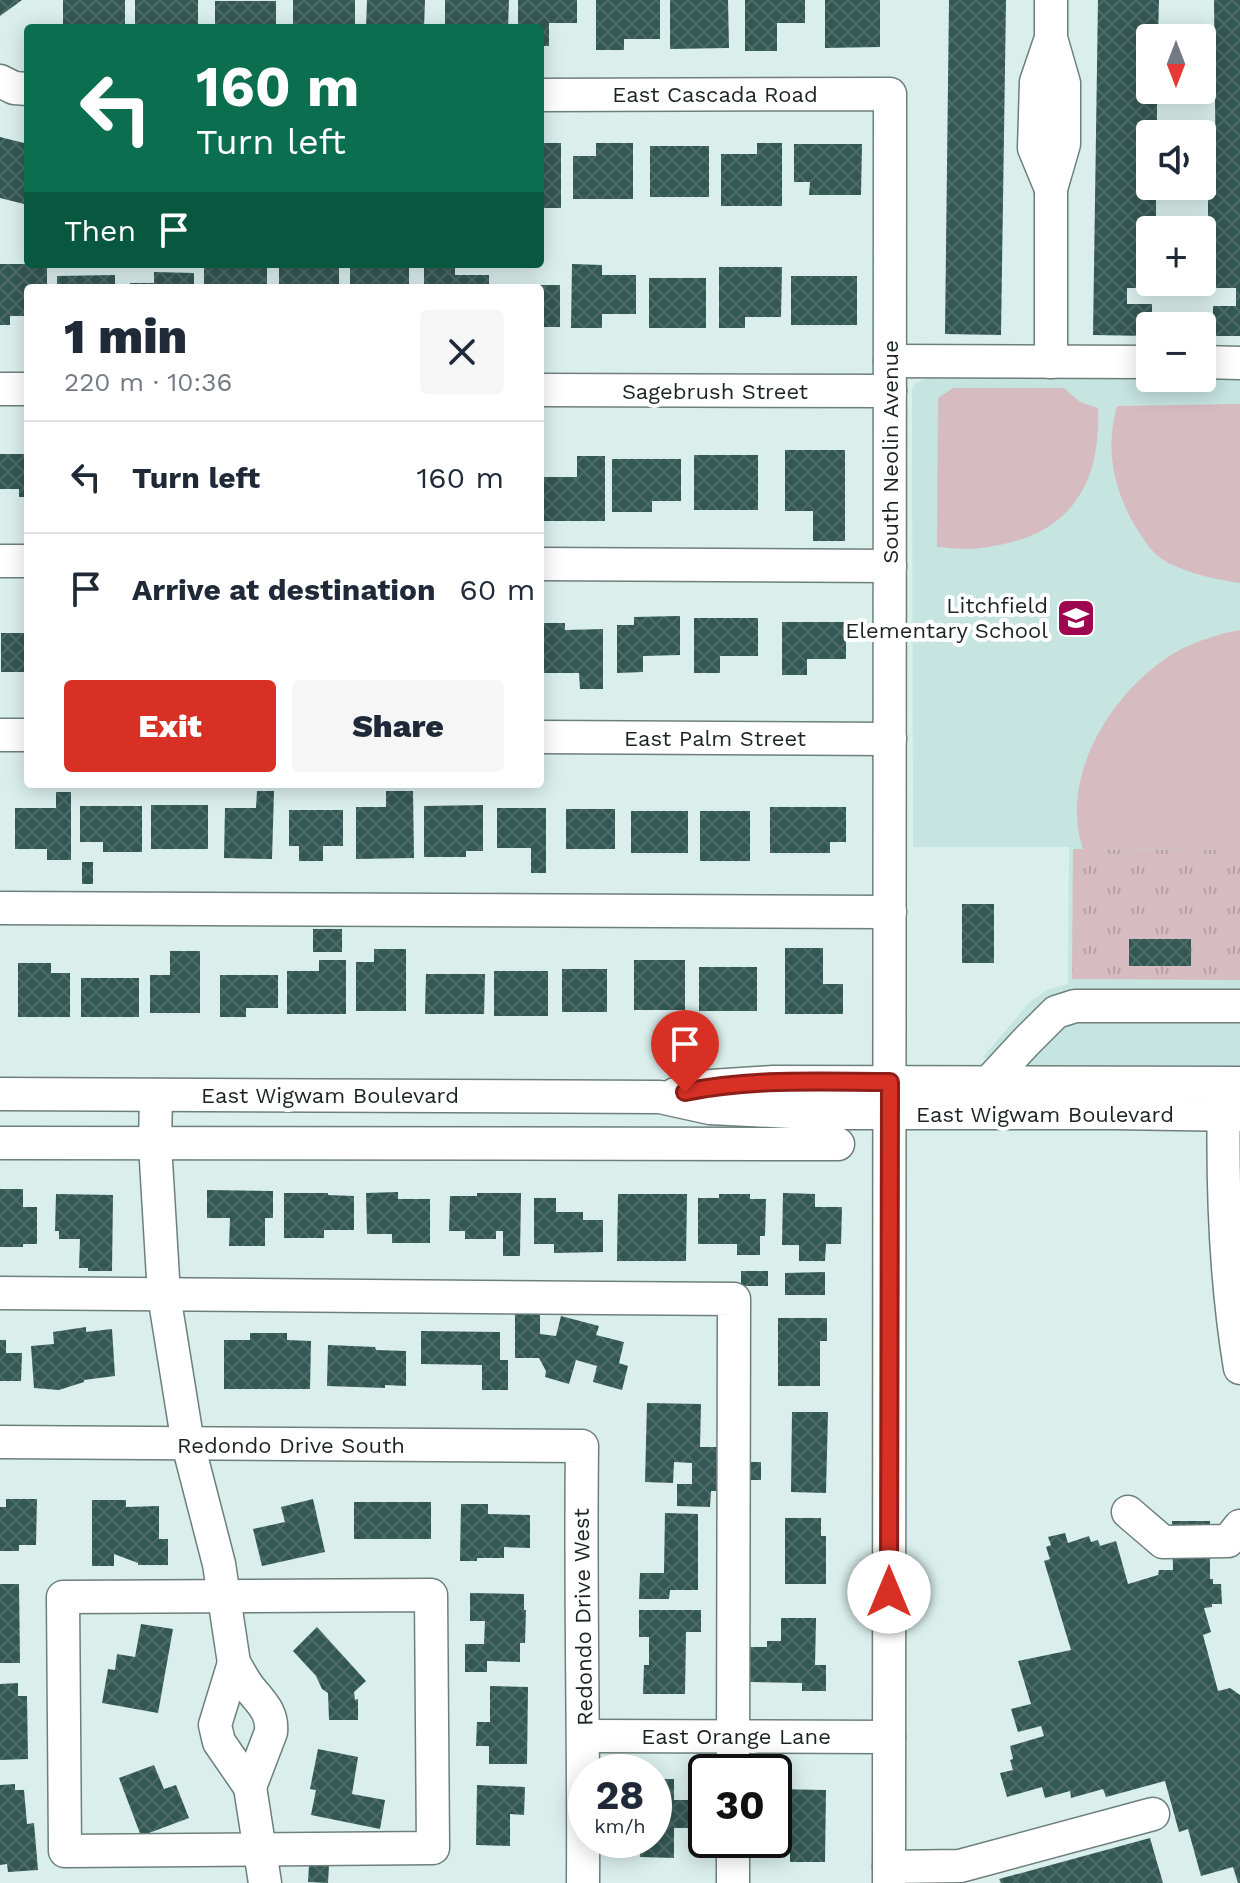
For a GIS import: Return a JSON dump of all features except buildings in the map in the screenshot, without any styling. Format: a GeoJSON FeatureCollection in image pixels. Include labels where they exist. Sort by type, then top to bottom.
{"type":"FeatureCollection","features":[{"type":"Feature","properties":{"kind":"street"},"geometry":{"type":"LineString","coordinates":[[1051,0],[1051,38],[1036,82],[1034,148],[1051,189],[1051,362]]}},
{"type":"Feature","properties":{"kind":"street"},"geometry":{"type":"LineString","coordinates":[[0,81],[24,89]]}},
{"type":"Feature","properties":{"kind":"street","name":"East Cascada Road"},"geometry":{"type":"LineString","coordinates":[[544,95],[890,94]]}},
{"type":"Feature","properties":{"kind":"street","name":"South Neolin Avenue"},"geometry":{"type":"LineString","coordinates":[[889,1875],[890,94]]}},
{"type":"Feature","properties":{"kind":"street","name":"Sagebrush Street"},"geometry":{"type":"LineString","coordinates":[[544,390],[890,376],[1051,362],[1136,362]]}},
{"type":"Feature","properties":{"kind":"street"},"geometry":{"type":"LineString","coordinates":[[1216,362],[1240,363]]}},
{"type":"Feature","properties":{"kind":"street"},"geometry":{"type":"LineString","coordinates":[[0,389],[24,389]]}},
{"type":"Feature","properties":{"kind":"street"},"geometry":{"type":"LineString","coordinates":[[0,561],[24,561]]}},
{"type":"Feature","properties":{"kind":"street"},"geometry":{"type":"LineString","coordinates":[[544,564],[890,566]]}},
{"type":"Feature","properties":{"kind":"street"},"geometry":{"type":"LineString","coordinates":[[0,735],[24,735]]}},
{"type":"Feature","properties":{"kind":"street","name":"East Palm Street"},"geometry":{"type":"LineString","coordinates":[[544,737],[890,739]]}},
{"type":"Feature","properties":{"kind":"street"},"geometry":{"type":"LineString","coordinates":[[0,908],[890,912]]}},
{"type":"Feature","properties":{"kind":"street"},"geometry":{"type":"LineString","coordinates":[[989,1082],[1056,1012],[1075,1006],[1240,1006]]}},
{"type":"Feature","properties":{"kind":"street","name":"East Wigwam Boulevard"},"geometry":{"type":"LineString","coordinates":[[0,1094],[660,1097],[710,1108],[810,1113],[989,1082],[1232,1083]]}},
{"type":"Feature","properties":{"kind":"street"},"geometry":{"type":"LineString","coordinates":[[1232,1083],[1230,1296],[1240,1368]]}},
{"type":"Feature","properties":{"kind":"street"},"geometry":{"type":"LineString","coordinates":[[156,1095],[155,1144],[164,1295],[188,1444],[219,1564],[234,1663],[270,1714],[272,1723],[250,1787]]}},
{"type":"Feature","properties":{"kind":"street","name":"East Wigwam Boulevard"},"geometry":{"type":"LineString","coordinates":[[890,1098],[1232,1115]]}},
{"type":"Feature","properties":{"kind":"street"},"geometry":{"type":"LineString","coordinates":[[0,1143],[838,1144]]}},
{"type":"Feature","properties":{"kind":"street"},"geometry":{"type":"LineString","coordinates":[[0,1293],[734,1299],[733,1754]]}},
{"type":"Feature","properties":{"kind":"street","name":"Redondo Drive South"},"geometry":{"type":"LineString","coordinates":[[0,1442],[582,1446]]}},
{"type":"Feature","properties":{"kind":"street","name":"Redondo Drive West"},"geometry":{"type":"LineString","coordinates":[[582,1446],[583,1883]]}},
{"type":"Feature","properties":{"kind":"street"},"geometry":{"type":"LineString","coordinates":[[1128,1512],[1163,1542],[1228,1541],[1240,1526]]}},
{"type":"Feature","properties":{"kind":"street"},"geometry":{"type":"LineString","coordinates":[[431,1595],[433,1848],[259,1849],[65,1851],[63,1597],[431,1595]]}},
{"type":"Feature","properties":{"kind":"street"},"geometry":{"type":"LineString","coordinates":[[234,1663],[215,1725],[219,1742],[250,1787],[265,1883]]}},
{"type":"Feature","properties":{"kind":"street","name":"East Orange Lane"},"geometry":{"type":"LineString","coordinates":[[584,1736],[889,1737]]}},
{"type":"Feature","properties":{"kind":"street"},"geometry":{"type":"LineString","coordinates":[[889,1875],[960,1875],[1153,1814]]}},
{"type":"Feature","properties":{"kind":"street"},"geometry":{"type":"LineString","coordinates":[[733,1858],[733,1883]]}},
{"type":"Feature","properties":{"kind":"shaded area","name":"Litchfield Elementary School"},"geometry":{"type":"Polygon","coordinates":[[[927,376],[1136,377],[1136,392],[1216,392],[1216,377],[1240,377],[1240,1076],[1030,1075],[983,1057],[1030,1002],[1047,990],[1068,984],[1069,847],[913,847],[912,390],[927,376]]]}},
{"type":"Feature","properties":{"kind":"green space"},"geometry":{"type":"Polygon","coordinates":[[[953,388],[1064,388],[1080,402],[1098,408],[1093,463],[1085,486],[1056,521],[1036,534],[1011,543],[975,549],[937,547],[938,398],[953,388]]]}},
{"type":"Feature","properties":{"kind":"green space"},"geometry":{"type":"Polygon","coordinates":[[[1240,404],[1240,583],[1189,572],[1170,564],[1154,552],[1135,526],[1121,497],[1113,468],[1112,437],[1117,406],[1240,404]]]}},
{"type":"Feature","properties":{"kind":"green space"},"geometry":{"type":"Polygon","coordinates":[[[1240,630],[1240,850],[1083,849],[1077,821],[1078,793],[1096,737],[1112,711],[1131,688],[1176,652],[1207,638],[1240,630]]]}},
{"type":"Feature","properties":{"kind":"green space"},"geometry":{"type":"Polygon","coordinates":[[[1073,849],[1240,850],[1240,980],[1072,979],[1073,849]]]}},
{"type":"Feature","properties":{"kind":"place","name":"Litchfield Elementary School"},"geometry":{"type":"Point","coordinates":[1076,618]}},
{"type":"Feature","properties":{"kind":"route"},"geometry":{"type":"LineString","coordinates":[[685,1092],[711,1086],[773,1082],[890,1082],[889,1592]]}}]}
